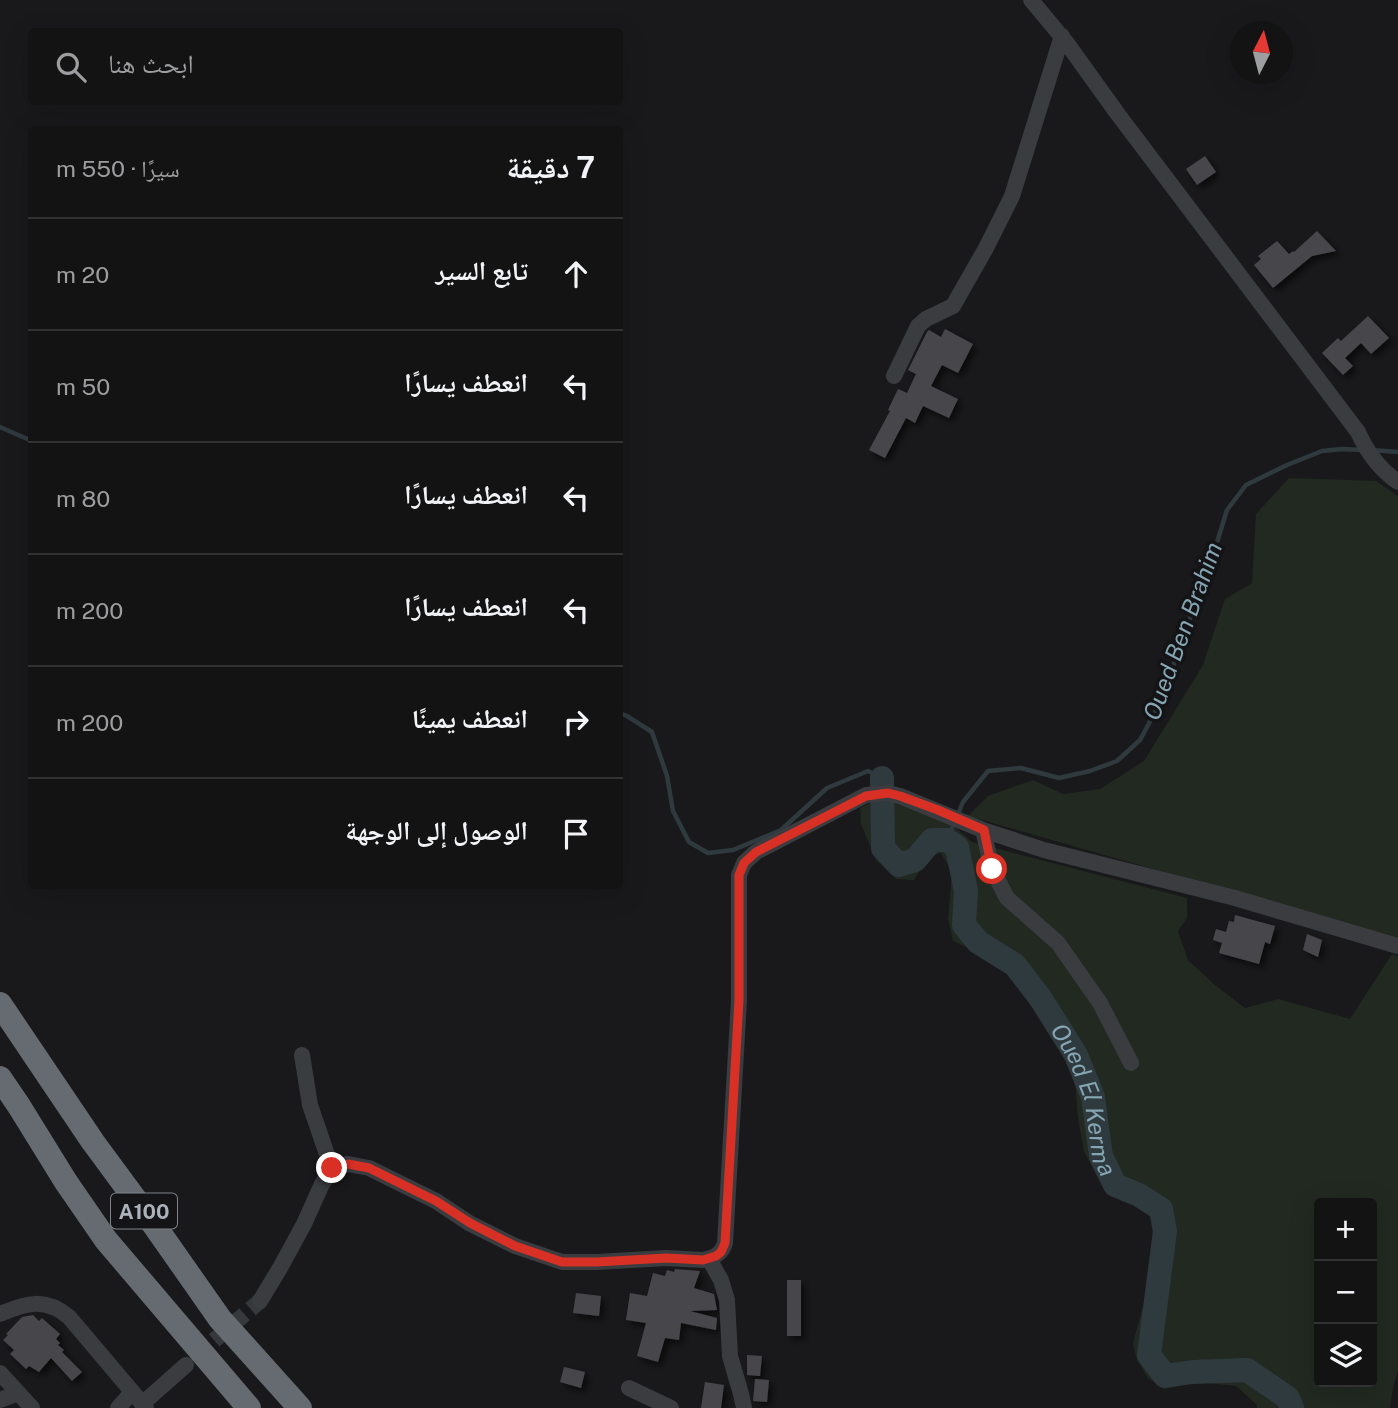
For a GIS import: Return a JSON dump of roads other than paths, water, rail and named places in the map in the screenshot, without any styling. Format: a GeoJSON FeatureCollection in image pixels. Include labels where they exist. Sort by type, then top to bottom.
{"type":"FeatureCollection","features":[{"type":"Feature","properties":{"kind":"highway","name":"A100"},"geometry":{"type":"LineString","coordinates":[[0,1004],[93,1142],[220,1319],[299,1408]]}},
{"type":"Feature","properties":{"kind":"highway","name":"A100"},"geometry":{"type":"LineString","coordinates":[[0,1078],[106,1240],[249,1408]]}},
{"type":"Feature","properties":{"kind":"highway"},"geometry":{"type":"LineString","coordinates":[[178,1260],[264,1347],[319,1408]]}},
{"type":"Feature","properties":{"kind":"street"},"geometry":{"type":"LineString","coordinates":[[1031,0],[1062,36],[1358,432],[1367,451],[1394,479]]}},
{"type":"Feature","properties":{"kind":"street"},"geometry":{"type":"LineString","coordinates":[[894,376],[918,326],[926,319],[953,306],[1012,196],[1062,36]]}},
{"type":"Feature","properties":{"kind":"street"},"geometry":{"type":"LineString","coordinates":[[260,1301],[332,1168],[348,1164],[369,1168],[436,1201],[470,1223],[515,1246],[562,1262],[709,1259],[721,1252],[725,1243],[739,1000],[739,875],[744,863],[756,852],[866,796],[888,793],[900,796],[984,830],[1044,850],[1235,898],[1398,946]]}},
{"type":"Feature","properties":{"kind":"street"},"geometry":{"type":"LineString","coordinates":[[984,830],[992,869],[1007,898],[1058,943],[1100,1003],[1131,1062]]}},
{"type":"Feature","properties":{"kind":"street"},"geometry":{"type":"LineString","coordinates":[[302,1055],[310,1105],[332,1168]]}},
{"type":"Feature","properties":{"kind":"street"},"geometry":{"type":"LineString","coordinates":[[709,1259],[721,1280],[727,1300],[730,1356],[744,1408]]}},
{"type":"Feature","properties":{"kind":"street"},"geometry":{"type":"LineString","coordinates":[[0,1314],[36,1303],[62,1311],[140,1401]]}},
{"type":"Feature","properties":{"kind":"street"},"geometry":{"type":"LineString","coordinates":[[118,1408],[140,1401],[186,1365]]}},
{"type":"Feature","properties":{"kind":"street"},"geometry":{"type":"LineString","coordinates":[[0,1373],[32,1408]]}},
{"type":"Feature","properties":{"kind":"street"},"geometry":{"type":"LineString","coordinates":[[629,1388],[671,1408]]}},
{"type":"Feature","properties":{"kind":"street"},"geometry":{"type":"LineString","coordinates":[[0,1400],[18,1393]]}},
{"type":"Feature","properties":{"kind":"waterway"},"geometry":{"type":"LineString","coordinates":[[0,427],[28,439]]}},
{"type":"Feature","properties":{"kind":"waterway","name":"Oued Ben Brahim"},"geometry":{"type":"LineString","coordinates":[[947,840],[963,802],[988,771],[1021,768],[1059,778],[1117,761],[1140,740],[1159,705],[1227,510],[1246,485],[1322,451],[1362,450]]}},
{"type":"Feature","properties":{"kind":"waterway","name":"Oued Ben Brahim"},"geometry":{"type":"LineString","coordinates":[[1371,450],[1398,452]]}},
{"type":"Feature","properties":{"kind":"waterway"},"geometry":{"type":"LineString","coordinates":[[623,714],[652,732],[667,776],[673,811],[689,842],[708,853],[733,850],[781,830],[827,788],[868,771],[882,778]]}},
{"type":"Feature","properties":{"kind":"waterway","name":"Oued El Kerma"},"geometry":{"type":"LineString","coordinates":[[882,778],[883,848],[899,865],[915,860],[932,840],[947,840],[957,847],[966,891],[964,925],[978,942],[1015,965],[1041,999],[1076,1055],[1093,1097],[1101,1156],[1115,1185],[1139,1195],[1161,1209],[1165,1231],[1149,1355],[1165,1376],[1247,1370],[1288,1398],[1292,1408]]}},
{"type":"Feature","properties":{"kind":"tunnel"},"geometry":{"type":"LineString","coordinates":[[196,1356],[260,1301]]}}]}
